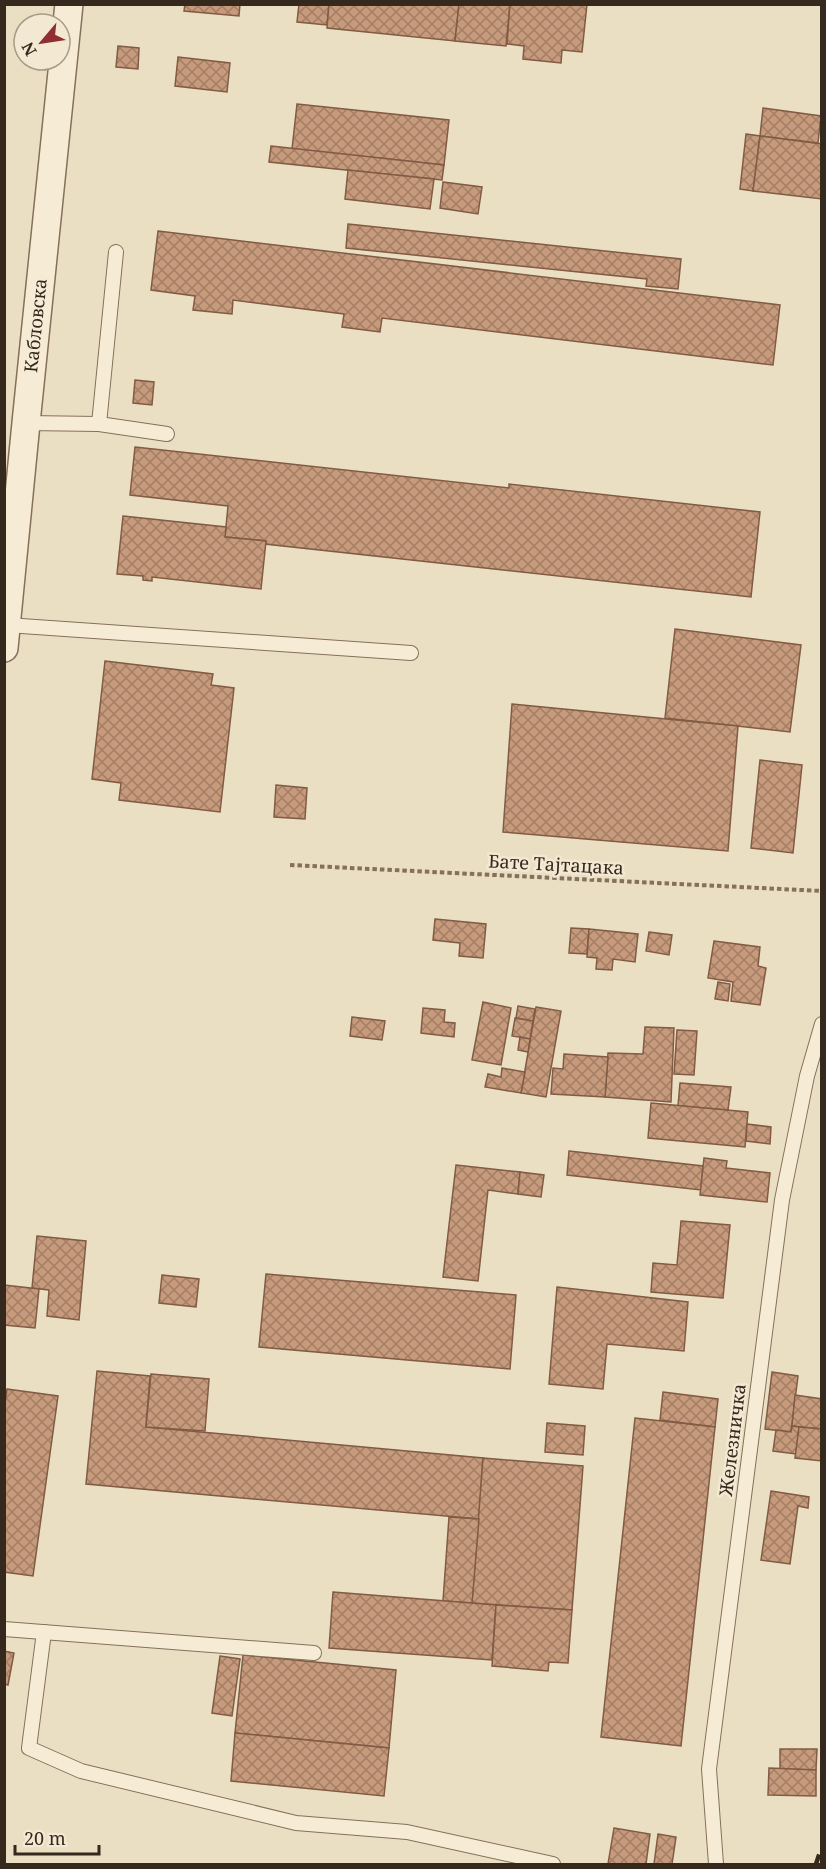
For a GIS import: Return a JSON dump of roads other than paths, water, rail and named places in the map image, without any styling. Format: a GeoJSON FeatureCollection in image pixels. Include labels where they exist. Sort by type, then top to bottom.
{"type":"FeatureCollection","features":[{"type":"Feature","properties":{"kind":"street","name":"Кабловска"},"geometry":{"type":"LineString","coordinates":[[6,636],[69,4]]}},
{"type":"Feature","properties":{"kind":"lane"},"geometry":{"type":"LineString","coordinates":[[99,424],[116,252]]}},
{"type":"Feature","properties":{"kind":"lane"},"geometry":{"type":"LineString","coordinates":[[26,423],[99,424],[167,434]]}},
{"type":"Feature","properties":{"kind":"lane"},"geometry":{"type":"LineString","coordinates":[[6,636],[411,653]]}},
{"type":"Feature","properties":{"kind":"lane","name":"Железничка"},"geometry":{"type":"LineString","coordinates":[[716,1864],[709,1769],[782,1200],[807,1076],[822,1024]]}},
{"type":"Feature","properties":{"kind":"lane"},"geometry":{"type":"LineString","coordinates":[[4,1629],[314,1653]]}},
{"type":"Feature","properties":{"kind":"lane"},"geometry":{"type":"LineString","coordinates":[[44,1632],[29,1748],[81,1771],[296,1823],[407,1832],[553,1864]]}},
{"type":"Feature","properties":{"kind":"railway"},"geometry":{"type":"LineString","coordinates":[[816,1864],[822,1846]]}}]}
